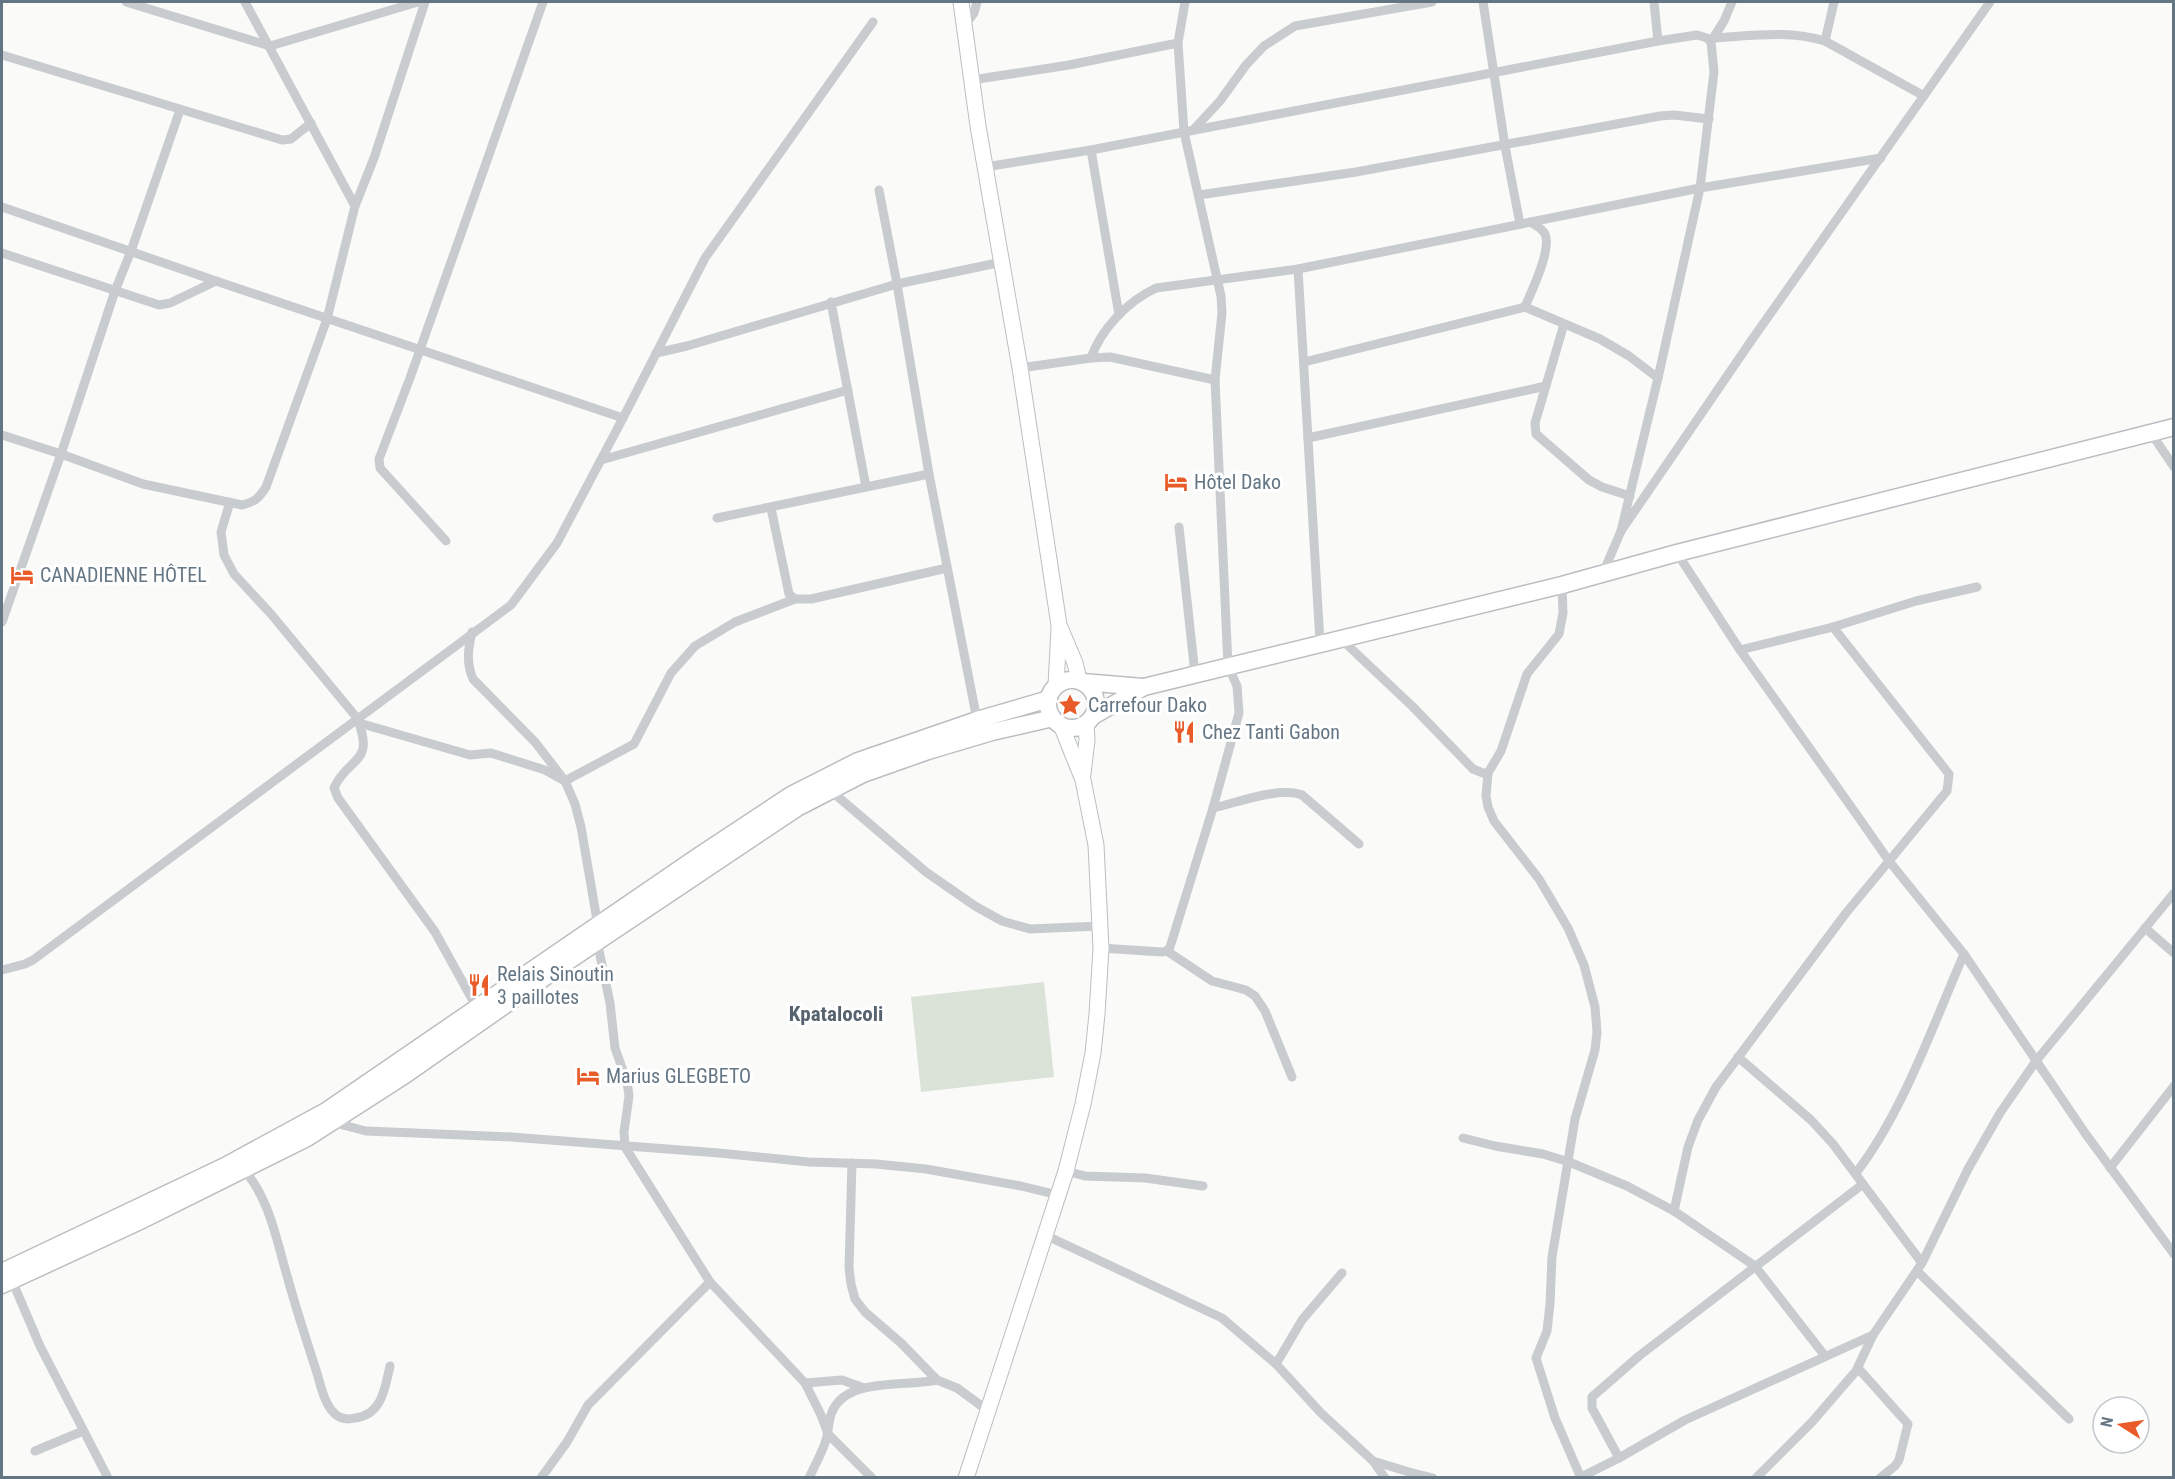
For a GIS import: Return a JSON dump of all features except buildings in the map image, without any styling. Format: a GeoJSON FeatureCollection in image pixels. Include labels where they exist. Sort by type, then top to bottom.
{"type":"FeatureCollection","features":[{"type":"Feature","properties":{"kind":"highway"},"geometry":{"type":"LineString","coordinates":[[6,1276],[138,1222],[307,1138],[330,1116],[477,1008],[797,808],[863,774],[992,732],[1057,722],[1072,728],[1144,687],[1562,585],[1677,553],[2174,427]]}},
{"type":"Feature","properties":{"kind":"highway"},"geometry":{"type":"LineString","coordinates":[[6,1276],[330,1116],[453,1043],[717,844],[799,791],[858,761],[1052,692],[1068,680],[1144,687]]}},
{"type":"Feature","properties":{"kind":"highway"},"geometry":{"type":"LineString","coordinates":[[1081,681],[1091,688],[1095,697],[1096,707],[1089,720]]}},
{"type":"Feature","properties":{"kind":"highway"},"geometry":{"type":"LineString","coordinates":[[1052,692],[1048,708],[1057,722]]}},
{"type":"Feature","properties":{"kind":"main road"},"geometry":{"type":"LineString","coordinates":[[961,2],[985,167],[1020,368],[1059,625],[1052,692]]}},
{"type":"Feature","properties":{"kind":"main road"},"geometry":{"type":"LineString","coordinates":[[1059,625],[1081,681]]}},
{"type":"Feature","properties":{"kind":"main road"},"geometry":{"type":"LineString","coordinates":[[1083,780],[1089,720]]}},
{"type":"Feature","properties":{"kind":"main road"},"geometry":{"type":"LineString","coordinates":[[966,1478],[1066,1172],[1093,1053],[1101,948],[1095,845],[1083,780],[1057,722]]}},
{"type":"Feature","properties":{"kind":"street"},"geometry":{"type":"LineString","coordinates":[[126,2],[270,46],[418,2]]}},
{"type":"Feature","properties":{"kind":"street"},"geometry":{"type":"LineString","coordinates":[[245,2],[355,206]]}},
{"type":"Feature","properties":{"kind":"street"},"geometry":{"type":"LineString","coordinates":[[2,435],[143,483],[242,505],[254,502],[266,487],[327,319],[355,206],[374,158],[425,2]]}},
{"type":"Feature","properties":{"kind":"street"},"geometry":{"type":"LineString","coordinates":[[447,541],[380,468],[379,459],[410,378],[418,349],[543,2]]}},
{"type":"Feature","properties":{"kind":"street"},"geometry":{"type":"LineString","coordinates":[[965,25],[974,13],[977,2]]}},
{"type":"Feature","properties":{"kind":"street"},"geometry":{"type":"LineString","coordinates":[[1167,951],[1173,939],[1213,808],[1239,713],[1237,686],[1228,666],[1215,380],[1222,313],[1221,296],[1199,195],[1178,43],[1185,2]]}},
{"type":"Feature","properties":{"kind":"street"},"geometry":{"type":"LineString","coordinates":[[1189,130],[1220,101],[1264,46],[1295,26],[1432,2]]}},
{"type":"Feature","properties":{"kind":"street"},"geometry":{"type":"LineString","coordinates":[[1483,2],[1505,146],[1525,223]]}},
{"type":"Feature","properties":{"kind":"street"},"geometry":{"type":"LineString","coordinates":[[1654,2],[1658,41]]}},
{"type":"Feature","properties":{"kind":"street"},"geometry":{"type":"LineString","coordinates":[[1603,573],[1621,531],[1700,188],[1714,72],[1712,40],[1732,2]]}},
{"type":"Feature","properties":{"kind":"street"},"geometry":{"type":"LineString","coordinates":[[1825,40],[1834,2]]}},
{"type":"Feature","properties":{"kind":"street"},"geometry":{"type":"LineString","coordinates":[[1621,531],[1751,341],[1990,2]]}},
{"type":"Feature","properties":{"kind":"street"},"geometry":{"type":"LineString","coordinates":[[2,970],[33,960],[358,721],[472,632],[511,605],[557,543],[705,258],[873,22]]}},
{"type":"Feature","properties":{"kind":"street"},"geometry":{"type":"LineString","coordinates":[[985,167],[1092,150],[1696,35],[1712,40],[1794,34],[1825,40],[1924,96]]}},
{"type":"Feature","properties":{"kind":"street"},"geometry":{"type":"LineString","coordinates":[[972,80],[1069,65],[1178,43]]}},
{"type":"Feature","properties":{"kind":"street"},"geometry":{"type":"LineString","coordinates":[[2,55],[282,140],[291,139],[311,123]]}},
{"type":"Feature","properties":{"kind":"street"},"geometry":{"type":"LineString","coordinates":[[2,620],[180,110]]}},
{"type":"Feature","properties":{"kind":"street"},"geometry":{"type":"LineString","coordinates":[[1199,195],[1356,172],[1660,116],[1709,118]]}},
{"type":"Feature","properties":{"kind":"street"},"geometry":{"type":"LineString","coordinates":[[1092,150],[1119,315]]}},
{"type":"Feature","properties":{"kind":"street"},"geometry":{"type":"LineString","coordinates":[[1091,358],[1100,340],[1119,315],[1142,294],[1156,288],[1298,269],[1700,188],[1881,158]]}},
{"type":"Feature","properties":{"kind":"street"},"geometry":{"type":"LineString","coordinates":[[879,190],[929,474],[977,720]]}},
{"type":"Feature","properties":{"kind":"street"},"geometry":{"type":"LineString","coordinates":[[2,207],[216,282],[623,418]]}},
{"type":"Feature","properties":{"kind":"street"},"geometry":{"type":"LineString","coordinates":[[1525,223],[1541,229],[1546,240],[1545,254],[1525,307]]}},
{"type":"Feature","properties":{"kind":"street"},"geometry":{"type":"LineString","coordinates":[[2,254],[159,305],[170,303],[216,282]]}},
{"type":"Feature","properties":{"kind":"street"},"geometry":{"type":"LineString","coordinates":[[656,353],[687,346],[897,284],[1002,262]]}},
{"type":"Feature","properties":{"kind":"street"},"geometry":{"type":"LineString","coordinates":[[1298,269],[1320,643]]}},
{"type":"Feature","properties":{"kind":"street"},"geometry":{"type":"LineString","coordinates":[[831,302],[866,488]]}},
{"type":"Feature","properties":{"kind":"street"},"geometry":{"type":"LineString","coordinates":[[1304,362],[1525,307],[1599,339],[1629,356],[1658,378]]}},
{"type":"Feature","properties":{"kind":"street"},"geometry":{"type":"LineString","coordinates":[[1564,324],[1535,423],[1536,434],[1589,480],[1629,496]]}},
{"type":"Feature","properties":{"kind":"street"},"geometry":{"type":"LineString","coordinates":[[1020,368],[1091,358],[1123,358],[1215,380]]}},
{"type":"Feature","properties":{"kind":"street"},"geometry":{"type":"LineString","coordinates":[[1308,438],[1546,386]]}},
{"type":"Feature","properties":{"kind":"street"},"geometry":{"type":"LineString","coordinates":[[601,460],[848,390]]}},
{"type":"Feature","properties":{"kind":"street"},"geometry":{"type":"LineString","coordinates":[[2151,433],[2174,467]]}},
{"type":"Feature","properties":{"kind":"street"},"geometry":{"type":"LineString","coordinates":[[717,518],[929,474]]}},
{"type":"Feature","properties":{"kind":"street"},"geometry":{"type":"LineString","coordinates":[[230,502],[221,532],[224,555],[234,574],[271,614],[358,721],[364,735],[364,744],[358,760],[338,780],[334,788],[338,798],[435,932],[477,1008]]}},
{"type":"Feature","properties":{"kind":"street"},"geometry":{"type":"LineString","coordinates":[[771,508],[789,594],[795,599]]}},
{"type":"Feature","properties":{"kind":"street"},"geometry":{"type":"LineString","coordinates":[[1179,527],[1195,674]]}},
{"type":"Feature","properties":{"kind":"street"},"geometry":{"type":"LineString","coordinates":[[1677,553],[1740,650],[1889,861],[1964,954],[2110,1168],[2174,1254]]}},
{"type":"Feature","properties":{"kind":"street"},"geometry":{"type":"LineString","coordinates":[[565,782],[634,744],[671,673],[695,646],[735,622],[795,599],[811,599],[947,568]]}},
{"type":"Feature","properties":{"kind":"street"},"geometry":{"type":"LineString","coordinates":[[1562,585],[1563,613],[1559,634],[1527,674],[1501,751],[1488,773],[1486,796],[1494,821],[1539,879],[1568,928],[1584,965],[1595,1007],[1597,1032],[1595,1050],[1575,1119],[1552,1257],[1547,1331],[1536,1358],[1555,1418],[1580,1477],[1619,1458],[1685,1420],[1873,1335]]}},
{"type":"Feature","properties":{"kind":"street"},"geometry":{"type":"LineString","coordinates":[[1740,650],[1833,627],[1916,601],[1977,587]]}},
{"type":"Feature","properties":{"kind":"street"},"geometry":{"type":"LineString","coordinates":[[1674,1211],[1688,1147],[1698,1120],[1716,1087],[1846,913],[1947,790],[1949,774],[1833,627]]}},
{"type":"Feature","properties":{"kind":"street"},"geometry":{"type":"LineString","coordinates":[[472,632],[468,650],[469,669],[473,679],[529,735],[565,782],[575,804],[581,827],[610,1003],[615,1048],[628,1089],[625,1147],[710,1282],[805,1383],[821,1414],[828,1434],[872,1478]]}},
{"type":"Feature","properties":{"kind":"street"},"geometry":{"type":"LineString","coordinates":[[1340,638],[1413,707],[1473,769],[1488,773]]}},
{"type":"Feature","properties":{"kind":"street"},"geometry":{"type":"LineString","coordinates":[[358,721],[470,755],[491,753],[545,770],[565,782]]}},
{"type":"Feature","properties":{"kind":"street"},"geometry":{"type":"LineString","coordinates":[[830,790],[926,872],[975,906],[1002,921],[1030,929],[1100,926]]}},
{"type":"Feature","properties":{"kind":"street"},"geometry":{"type":"LineString","coordinates":[[1213,808],[1294,792],[1302,795],[1359,844]]}},
{"type":"Feature","properties":{"kind":"street"},"geometry":{"type":"LineString","coordinates":[[1756,1478],[1812,1422],[1858,1368],[1873,1335],[1919,1267],[1978,1150],[2000,1113],[2036,1061],[2174,893]]}},
{"type":"Feature","properties":{"kind":"street"},"geometry":{"type":"LineString","coordinates":[[2145,928],[2174,953]]}},
{"type":"Feature","properties":{"kind":"street"},"geometry":{"type":"LineString","coordinates":[[1101,948],[1167,951],[1212,981],[1246,990],[1255,996],[1265,1011],[1292,1077]]}},
{"type":"Feature","properties":{"kind":"street"},"geometry":{"type":"LineString","coordinates":[[1856,1173],[1881,1137],[1921,1054],[1964,954]]}},
{"type":"Feature","properties":{"kind":"street"},"geometry":{"type":"LineString","coordinates":[[1738,1057],[1811,1120],[1856,1173],[1919,1267],[2069,1419]]}},
{"type":"Feature","properties":{"kind":"street"},"geometry":{"type":"LineString","coordinates":[[2110,1168],[2174,1086]]}},
{"type":"Feature","properties":{"kind":"street"},"geometry":{"type":"LineString","coordinates":[[330,1116],[366,1131],[511,1137],[809,1162],[926,1169],[1058,1195]]}},
{"type":"Feature","properties":{"kind":"street"},"geometry":{"type":"LineString","coordinates":[[1462,1138],[1543,1154],[1569,1162],[1627,1186],[1674,1211],[1755,1266],[1825,1356]]}},
{"type":"Feature","properties":{"kind":"street"},"geometry":{"type":"LineString","coordinates":[[852,1163],[849,1268],[855,1299],[865,1312],[901,1343],[937,1380],[957,1388],[987,1410]]}},
{"type":"Feature","properties":{"kind":"street"},"geometry":{"type":"LineString","coordinates":[[244,1170],[253,1180],[270,1218],[321,1383],[334,1413],[341,1418],[348,1419],[361,1418],[374,1411],[383,1394],[390,1366]]}},
{"type":"Feature","properties":{"kind":"street"},"geometry":{"type":"LineString","coordinates":[[1066,1172],[1085,1176],[1145,1178],[1203,1186]]}},
{"type":"Feature","properties":{"kind":"street"},"geometry":{"type":"LineString","coordinates":[[1619,1458],[1592,1408],[1592,1397],[1639,1356],[1863,1184]]}},
{"type":"Feature","properties":{"kind":"street"},"geometry":{"type":"LineString","coordinates":[[1044,1235],[1222,1318],[1276,1364],[1321,1413],[1373,1461],[1384,1477]]}},
{"type":"Feature","properties":{"kind":"street"},"geometry":{"type":"LineString","coordinates":[[1276,1364],[1302,1320],[1342,1273]]}},
{"type":"Feature","properties":{"kind":"street"},"geometry":{"type":"LineString","coordinates":[[6,1276],[108,1478]]}},
{"type":"Feature","properties":{"kind":"street"},"geometry":{"type":"LineString","coordinates":[[541,1478],[567,1442],[588,1405],[710,1282]]}},
{"type":"Feature","properties":{"kind":"street"},"geometry":{"type":"LineString","coordinates":[[1858,1368],[1908,1424],[1899,1460],[1880,1478]]}},
{"type":"Feature","properties":{"kind":"street"},"geometry":{"type":"LineString","coordinates":[[805,1383],[842,1380],[864,1388]]}},
{"type":"Feature","properties":{"kind":"street"},"geometry":{"type":"LineString","coordinates":[[809,1478],[822,1453],[832,1413],[845,1395],[857,1389],[937,1380]]}},
{"type":"Feature","properties":{"kind":"street"},"geometry":{"type":"LineString","coordinates":[[35,1450],[83,1431]]}},
{"type":"Feature","properties":{"kind":"street"},"geometry":{"type":"LineString","coordinates":[[1373,1461],[1433,1478]]}},
{"type":"Feature","properties":{"kind":"shaded area"},"geometry":{"type":"Polygon","coordinates":[[[1044,982],[1054,1077],[921,1092],[911,997],[1044,982]]]}},
{"type":"Feature","properties":{"kind":"place","name":"Hôtel Dako"},"geometry":{"type":"Point","coordinates":[1176,482]}},
{"type":"Feature","properties":{"kind":"place","name":"CANADIENNE HÔTEL"},"geometry":{"type":"Point","coordinates":[22,575]}},
{"type":"Feature","properties":{"kind":"place","name":"Carrefour Dako"},"geometry":{"type":"Point","coordinates":[1070,705]}},
{"type":"Feature","properties":{"kind":"place","name":"Chez Tanti Gabon"},"geometry":{"type":"Point","coordinates":[1184,732]}},
{"type":"Feature","properties":{"kind":"place","name":"Relais Sinoutin 3 paillotes"},"geometry":{"type":"Point","coordinates":[479,985]}},
{"type":"Feature","properties":{"kind":"place","name":"Marius GLEGBETO"},"geometry":{"type":"Point","coordinates":[588,1076]}},
{"type":"Feature","properties":{"kind":"district","name":"Kpatalocoli"},"geometry":{"type":"Point","coordinates":[836,1014]}}]}
